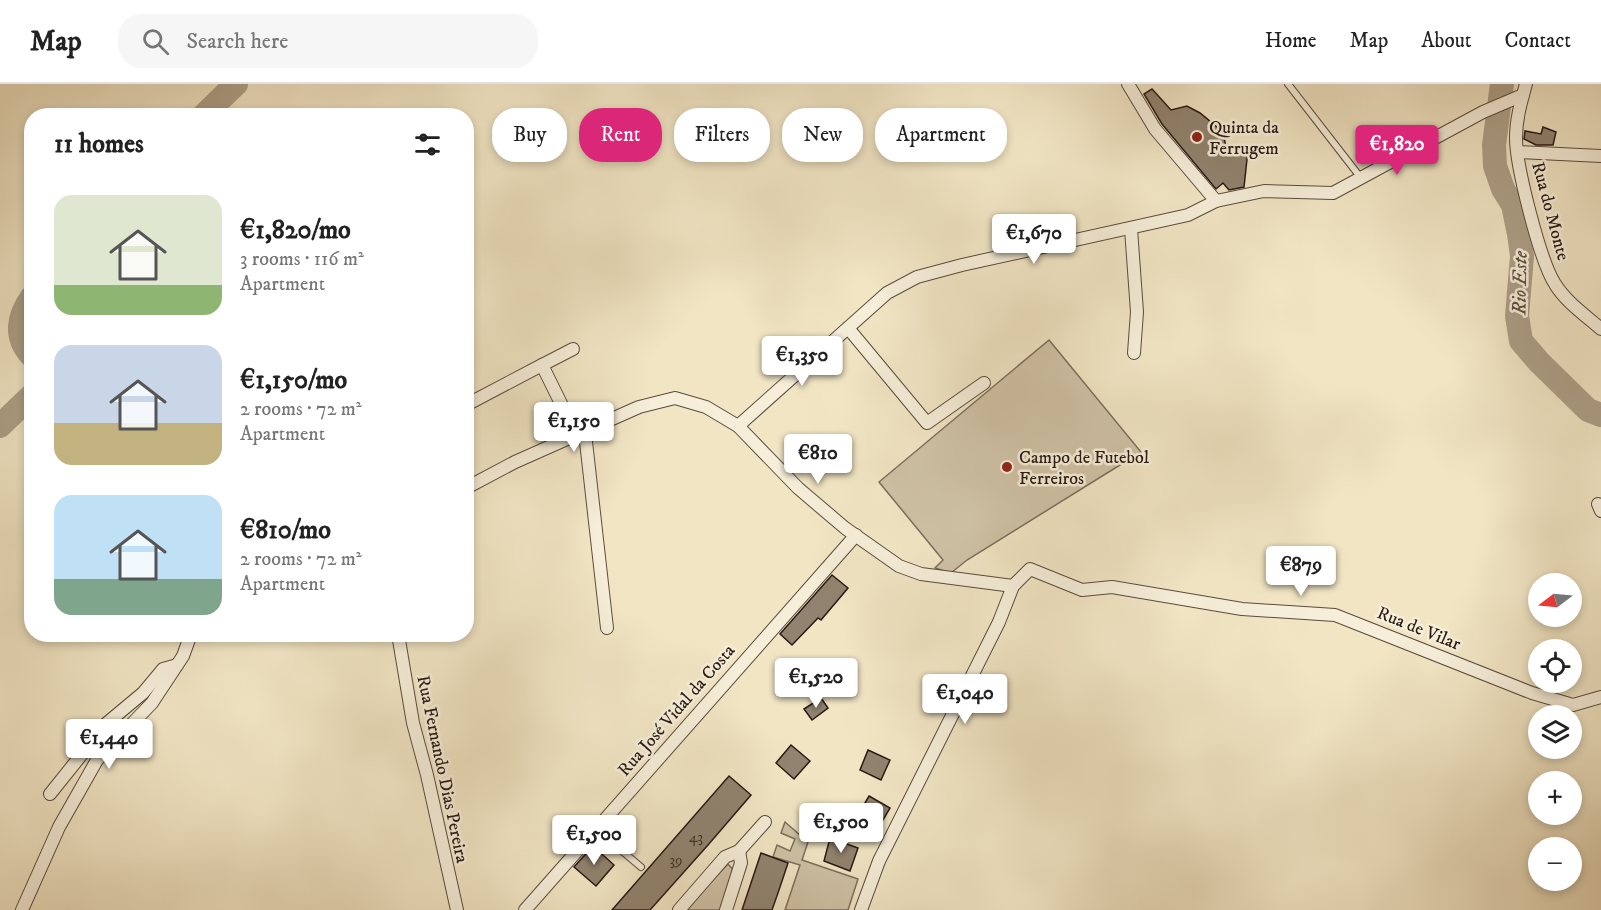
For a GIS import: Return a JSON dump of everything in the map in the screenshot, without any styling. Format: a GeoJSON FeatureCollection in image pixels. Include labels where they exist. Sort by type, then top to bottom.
{"type":"FeatureCollection","features":[{"type":"Feature","properties":{"kind":"street"},"geometry":{"type":"LineString","coordinates":[[1128,84],[1155,129],[1216,201]]}},
{"type":"Feature","properties":{"kind":"street"},"geometry":{"type":"LineString","coordinates":[[734,424],[887,293],[917,278],[962,265],[1188,215],[1216,201],[1264,191],[1333,193],[1521,92]]}},
{"type":"Feature","properties":{"kind":"street","name":"Rua do Monte"},"geometry":{"type":"LineString","coordinates":[[1521,92],[1516,120],[1518,153],[1534,227],[1546,267],[1565,298],[1601,329]]}},
{"type":"Feature","properties":{"kind":"street"},"geometry":{"type":"LineString","coordinates":[[1518,153],[1601,156]]}},
{"type":"Feature","properties":{"kind":"street"},"geometry":{"type":"LineString","coordinates":[[1131,229],[1137,312],[1134,353]]}},
{"type":"Feature","properties":{"kind":"street"},"geometry":{"type":"LineString","coordinates":[[848,328],[927,423],[984,382]]}},
{"type":"Feature","properties":{"kind":"street"},"geometry":{"type":"LineString","coordinates":[[474,401],[573,349]]}},
{"type":"Feature","properties":{"kind":"street"},"geometry":{"type":"LineString","coordinates":[[542,365],[581,434],[608,628]]}},
{"type":"Feature","properties":{"kind":"street"},"geometry":{"type":"LineString","coordinates":[[474,484],[515,462],[639,407],[675,399],[706,408],[734,424],[798,488],[899,566],[921,574],[1013,586],[999,622],[879,861],[861,910]]}},
{"type":"Feature","properties":{"kind":"street","name":"Rua José Vidal da Costa"},"geometry":{"type":"LineString","coordinates":[[525,910],[856,535]]}},
{"type":"Feature","properties":{"kind":"street","name":"Rua de Vilar"},"geometry":{"type":"LineString","coordinates":[[1013,586],[1030,568],[1082,590],[1112,587],[1242,609],[1335,615],[1359,622],[1532,693],[1574,705],[1601,697]]}},
{"type":"Feature","properties":{"kind":"street"},"geometry":{"type":"LineString","coordinates":[[22,910],[59,827],[97,760],[152,703],[177,665],[187,642]]}},
{"type":"Feature","properties":{"kind":"street","name":"Rua Fernando Dias Pereira"},"geometry":{"type":"LineString","coordinates":[[399,642],[412,723],[427,775],[457,910]]}},
{"type":"Feature","properties":{"kind":"street"},"geometry":{"type":"LineString","coordinates":[[50,794],[107,723],[143,693],[163,669],[177,665]]}},
{"type":"Feature","properties":{"kind":"street"},"geometry":{"type":"LineString","coordinates":[[679,910],[725,857],[739,851],[765,822]]}},
{"type":"Feature","properties":{"kind":"street"},"geometry":{"type":"LineString","coordinates":[[726,910],[741,863],[739,851]]}},
{"type":"Feature","properties":{"kind":"lane"},"geometry":{"type":"LineString","coordinates":[[1288,84],[1362,179]]}},
{"type":"Feature","properties":{"kind":"lane"},"geometry":{"type":"LineString","coordinates":[[596,829],[641,867]]}},
{"type":"Feature","properties":{"kind":"shaded area","name":"Campo de Futebol Ferreiros"},"geometry":{"type":"Polygon","coordinates":[[[1049,340],[1141,452],[967,560],[951,573],[935,568],[943,560],[879,482],[1049,340]]]}},
{"type":"Feature","properties":{"kind":"shaded area"},"geometry":{"type":"Polygon","coordinates":[[[785,822],[808,842],[802,860],[858,879],[848,910],[785,910],[800,865],[773,857],[777,845],[790,851],[795,839],[781,833],[785,822]]]}},
{"type":"Feature","properties":{"kind":"shaded area"},"geometry":{"type":"Polygon","coordinates":[[[728,864],[734,871],[721,910],[684,910],[728,864]]]}},
{"type":"Feature","properties":{"kind":"building","name":"Quinta da Ferrugem"},"geometry":{"type":"Polygon","coordinates":[[[1152,89],[1171,110],[1187,106],[1200,113],[1223,132],[1227,153],[1248,150],[1244,187],[1229,190],[1223,183],[1216,189],[1162,124],[1144,94],[1152,89]]]}},
{"type":"Feature","properties":{"kind":"building"},"geometry":{"type":"Polygon","coordinates":[[[1543,127],[1556,132],[1553,145],[1536,145],[1524,139],[1525,131],[1541,134],[1543,127]]]}},
{"type":"Feature","properties":{"kind":"building"},"geometry":{"type":"Polygon","coordinates":[[[832,575],[848,588],[821,620],[818,618],[792,645],[780,634],[832,575]]]}},
{"type":"Feature","properties":{"kind":"building"},"geometry":{"type":"Polygon","coordinates":[[[821,698],[828,708],[812,720],[804,709],[821,698]]]}},
{"type":"Feature","properties":{"kind":"building"},"geometry":{"type":"Polygon","coordinates":[[[791,745],[810,761],[794,779],[776,763],[791,745]]]}},
{"type":"Feature","properties":{"kind":"building"},"geometry":{"type":"Polygon","coordinates":[[[868,750],[890,760],[881,780],[860,770],[868,750]]]}},
{"type":"Feature","properties":{"kind":"building"},"geometry":{"type":"Polygon","coordinates":[[[729,776],[751,795],[708,845],[650,910],[612,910],[729,776]]]}},
{"type":"Feature","properties":{"kind":"building"},"geometry":{"type":"Polygon","coordinates":[[[869,796],[890,808],[876,832],[855,820],[869,796]]]}},
{"type":"Feature","properties":{"kind":"building"},"geometry":{"type":"Polygon","coordinates":[[[819,811],[834,821],[830,835],[813,828],[819,811]]]}},
{"type":"Feature","properties":{"kind":"building"},"geometry":{"type":"Polygon","coordinates":[[[830,838],[858,848],[850,871],[824,861],[830,838]]]}},
{"type":"Feature","properties":{"kind":"building"},"geometry":{"type":"Polygon","coordinates":[[[593,846],[614,865],[596,886],[574,867],[593,846]]]}},
{"type":"Feature","properties":{"kind":"building"},"geometry":{"type":"Polygon","coordinates":[[[761,853],[788,863],[772,910],[742,910],[761,853]]]}},
{"type":"Feature","properties":{"kind":"waterway","name":"Rio Este"},"geometry":{"type":"LineString","coordinates":[[211,108],[236,84]]}},
{"type":"Feature","properties":{"kind":"waterway","name":"Rio Este"},"geometry":{"type":"LineString","coordinates":[[1502,84],[1494,145],[1495,166],[1503,189],[1513,205],[1519,234],[1522,256],[1517,316],[1521,341],[1588,410],[1601,415]]}},
{"type":"Feature","properties":{"kind":"waterway","name":"Rio Este"},"geometry":{"type":"LineString","coordinates":[[24,312],[20,326],[24,345]]}},
{"type":"Feature","properties":{"kind":"waterway","name":"Rio Este"},"geometry":{"type":"LineString","coordinates":[[0,426],[24,403]]}},
{"type":"Feature","properties":{"kind":"place","name":"Quinta da Ferrugem"},"geometry":{"type":"Point","coordinates":[1197,137]}},
{"type":"Feature","properties":{"kind":"place","name":"Campo de Futebol Ferreiros"},"geometry":{"type":"Point","coordinates":[1007,467]}}]}
